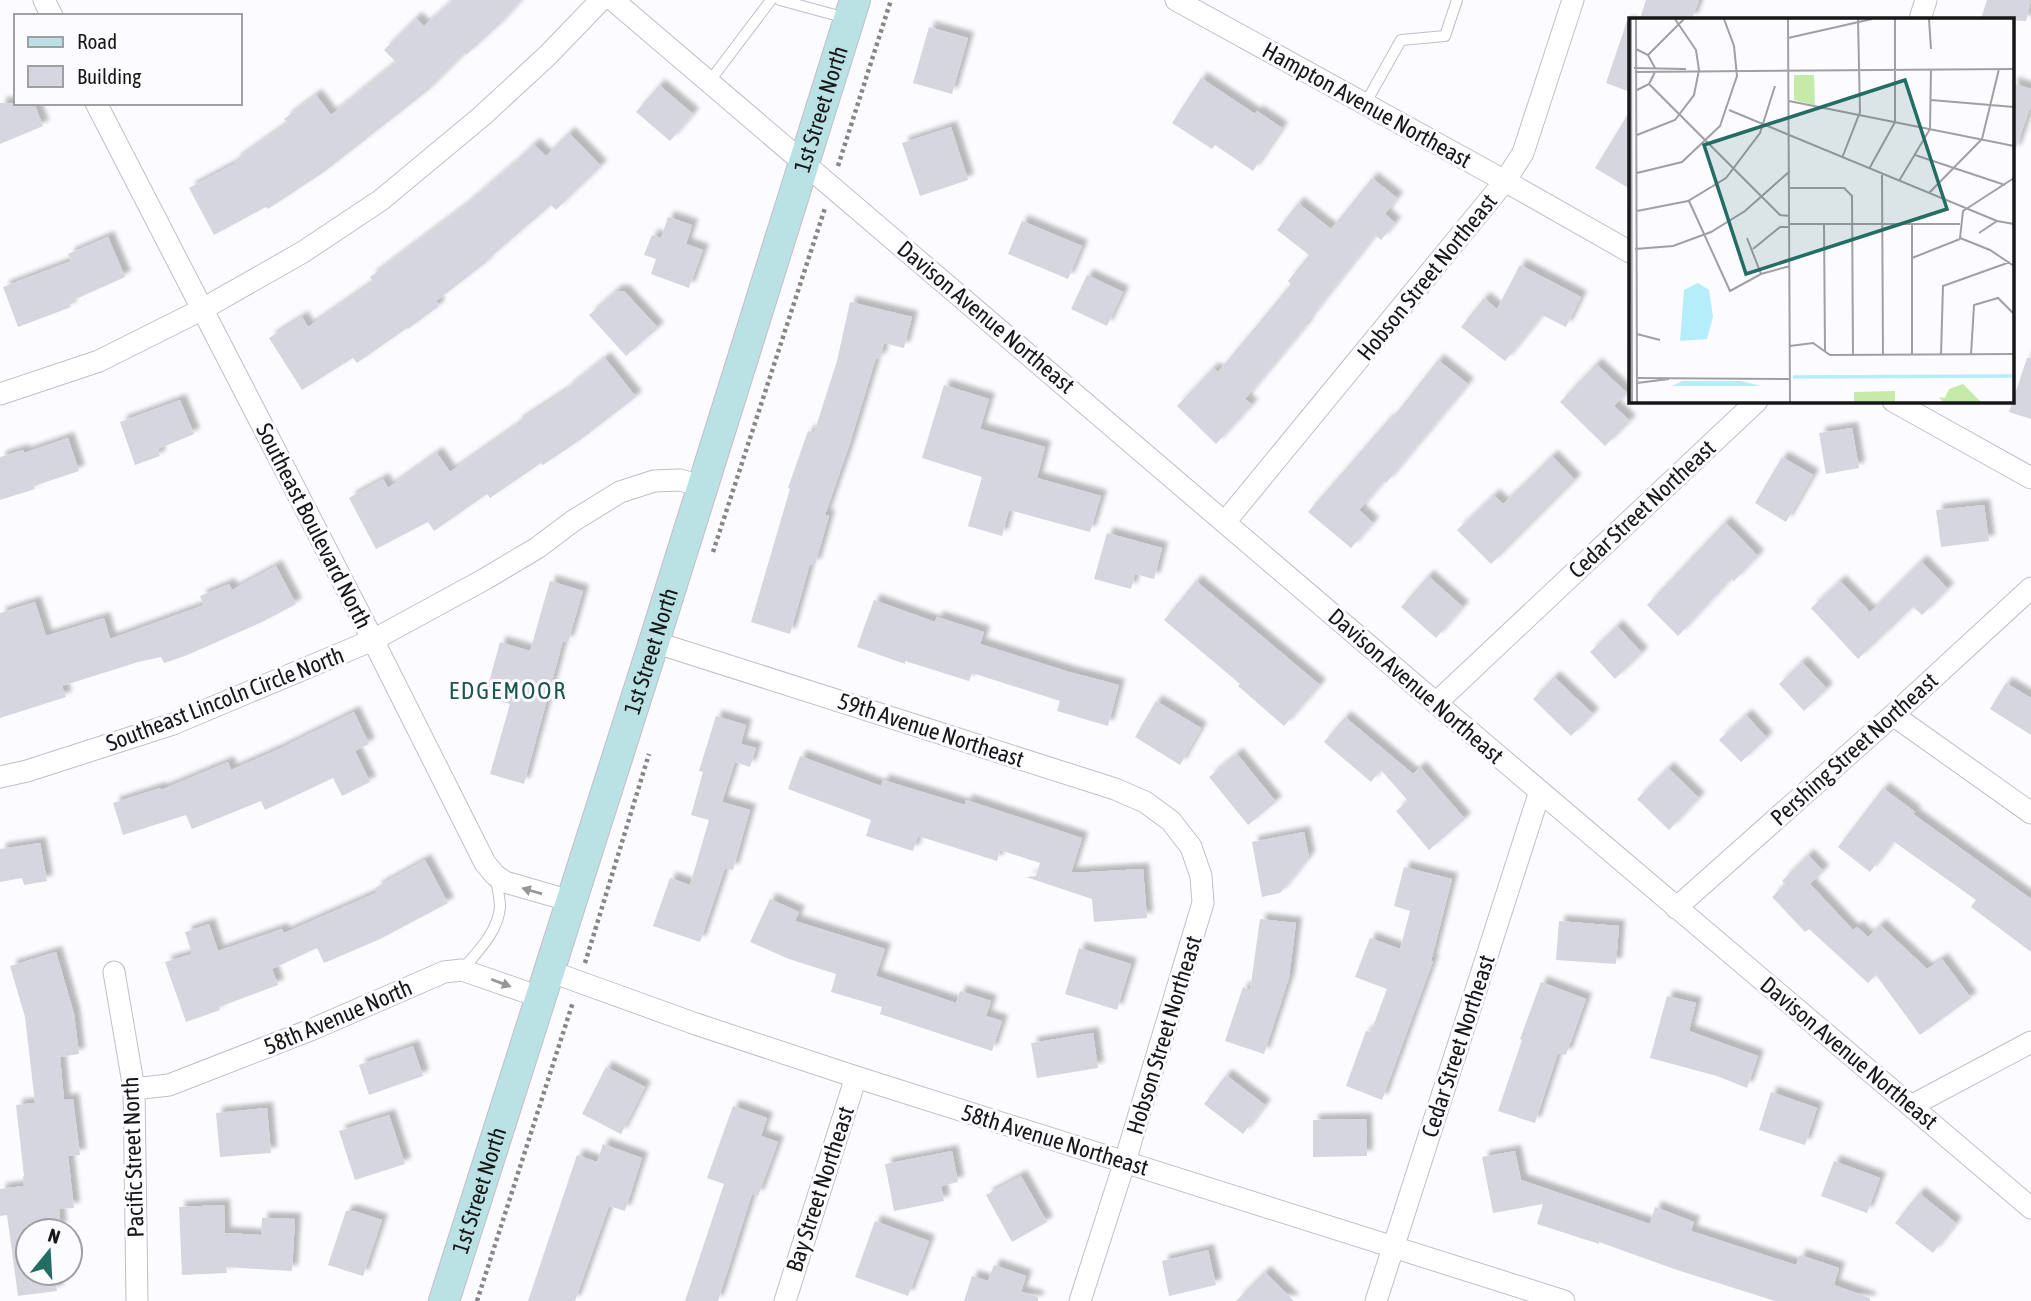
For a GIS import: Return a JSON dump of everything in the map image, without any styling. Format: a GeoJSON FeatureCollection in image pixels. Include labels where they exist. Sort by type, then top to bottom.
{"type":"FeatureCollection","features":[{"type":"Feature","properties":{"kind":"street"},"geometry":{"type":"LineString","coordinates":[[0,394],[99,361],[201,310],[303,252],[380,200],[482,116],[548,55],[601,0]]}},
{"type":"Feature","properties":{"kind":"street","name":"Davison Avenue Northeast"},"geometry":{"type":"LineString","coordinates":[[614,0],[2031,1208]]}},
{"type":"Feature","properties":{"kind":"street","name":"Hampton Avenue Northeast"},"geometry":{"type":"LineString","coordinates":[[1175,0],[1629,251]]}},
{"type":"Feature","properties":{"kind":"street","name":"Hobson Street Northeast"},"geometry":{"type":"LineString","coordinates":[[1225,522],[1505,181],[1523,153],[1573,0]]}},
{"type":"Feature","properties":{"kind":"street"},"geometry":{"type":"LineString","coordinates":[[1920,18],[1926,0]]}},
{"type":"Feature","properties":{"kind":"street","name":"1st Street North"},"geometry":{"type":"LineString","coordinates":[[444,1301],[852,9]]}},
{"type":"Feature","properties":{"kind":"street","name":"Southeast Boulevard North"},"geometry":{"type":"LineString","coordinates":[[97,105],[485,863],[495,875]]}},
{"type":"Feature","properties":{"kind":"street","name":"Cedar Street Northeast"},"geometry":{"type":"LineString","coordinates":[[1436,703],[1755,402]]}},
{"type":"Feature","properties":{"kind":"street"},"geometry":{"type":"LineString","coordinates":[[1895,402],[2031,478]]}},
{"type":"Feature","properties":{"kind":"street","name":"Southeast Lincoln Circle North"},"geometry":{"type":"LineString","coordinates":[[0,777],[27,771],[173,723],[373,640],[537,548],[573,521],[620,492],[654,481],[680,480],[702,486]]}},
{"type":"Feature","properties":{"kind":"street","name":"Pershing Street Northeast"},"geometry":{"type":"LineString","coordinates":[[1676,908],[2031,588]]}},
{"type":"Feature","properties":{"kind":"street","name":"59th Avenue Northeast"},"geometry":{"type":"LineString","coordinates":[[654,642],[1115,789],[1145,802],[1171,821],[1191,847]]}},
{"type":"Feature","properties":{"kind":"street"},"geometry":{"type":"LineString","coordinates":[[1893,715],[2031,813]]}},
{"type":"Feature","properties":{"kind":"street","name":"Cedar Street Northeast"},"geometry":{"type":"LineString","coordinates":[[1376,1301],[1539,791]]}},
{"type":"Feature","properties":{"kind":"street","name":"Hobson Street Northeast"},"geometry":{"type":"LineString","coordinates":[[1080,1301],[1203,903],[1201,876],[1191,847]]}},
{"type":"Feature","properties":{"kind":"street"},"geometry":{"type":"LineString","coordinates":[[495,875],[505,883],[571,901]]}},
{"type":"Feature","properties":{"kind":"street"},"geometry":{"type":"LineString","coordinates":[[462,970],[544,984]]}},
{"type":"Feature","properties":{"kind":"street","name":"58th Avenue North"},"geometry":{"type":"LineString","coordinates":[[134,1089],[169,1085],[301,1034],[444,972],[462,970]]}},
{"type":"Feature","properties":{"kind":"street","name":"Pacific Street North"},"geometry":{"type":"LineString","coordinates":[[114,972],[134,1089],[137,1301]]}},
{"type":"Feature","properties":{"kind":"street","name":"58th Avenue Northeast"},"geometry":{"type":"LineString","coordinates":[[544,984],[696,1024],[1564,1301]]}},
{"type":"Feature","properties":{"kind":"street"},"geometry":{"type":"LineString","coordinates":[[1911,1106],[2031,1042]]}},
{"type":"Feature","properties":{"kind":"street","name":"Bay Street Northeast"},"geometry":{"type":"LineString","coordinates":[[785,1301],[856,1077]]}},
{"type":"Feature","properties":{"kind":"lane"},"geometry":{"type":"LineString","coordinates":[[709,82],[771,0]]}},
{"type":"Feature","properties":{"kind":"lane"},"geometry":{"type":"LineString","coordinates":[[780,0],[852,9]]}},
{"type":"Feature","properties":{"kind":"lane"},"geometry":{"type":"LineString","coordinates":[[1365,104],[1401,40],[1445,36],[1457,0]]}},
{"type":"Feature","properties":{"kind":"lane"},"geometry":{"type":"LineString","coordinates":[[462,970],[497,923],[500,905],[495,875]]}},
{"type":"Feature","properties":{"kind":"building"},"geometry":{"type":"Polygon","coordinates":[[[453,0],[521,0],[500,24],[466,55],[465,53],[426,92],[324,172],[268,209],[266,207],[214,235],[189,188],[236,163],[234,161],[288,123],[284,119],[316,95],[331,115],[396,62],[384,50],[416,18],[424,26],[453,0]]]}},
{"type":"Feature","properties":{"kind":"building"},"geometry":{"type":"Polygon","coordinates":[[[1646,0],[1699,0],[1692,18],[1640,18],[1646,0]]]}},
{"type":"Feature","properties":{"kind":"building"},"geometry":{"type":"Polygon","coordinates":[[[1987,0],[2031,0],[2026,21],[2014,20],[2014,18],[1981,18],[1987,0]]]}},
{"type":"Feature","properties":{"kind":"building"},"geometry":{"type":"Polygon","coordinates":[[[1627,21],[1629,22],[1629,92],[1606,83],[1627,21]]]}},
{"type":"Feature","properties":{"kind":"building"},"geometry":{"type":"Polygon","coordinates":[[[929,27],[968,38],[952,94],[913,83],[929,27]]]}},
{"type":"Feature","properties":{"kind":"building"},"geometry":{"type":"Polygon","coordinates":[[[1201,78],[1255,114],[1257,111],[1282,128],[1253,171],[1215,145],[1212,149],[1172,123],[1201,78]]]}},
{"type":"Feature","properties":{"kind":"building"},"geometry":{"type":"Polygon","coordinates":[[[2014,84],[2031,89],[2031,105],[2015,151],[2014,84]]]}},
{"type":"Feature","properties":{"kind":"building"},"geometry":{"type":"Polygon","coordinates":[[[659,85],[693,114],[670,141],[636,112],[659,85]]]}},
{"type":"Feature","properties":{"kind":"building"},"geometry":{"type":"Polygon","coordinates":[[[0,103],[35,105],[43,126],[0,144],[0,103]]]}},
{"type":"Feature","properties":{"kind":"building"},"geometry":{"type":"Polygon","coordinates":[[[1629,113],[1629,188],[1595,168],[1629,113]]]}},
{"type":"Feature","properties":{"kind":"building"},"geometry":{"type":"Polygon","coordinates":[[[951,127],[968,180],[920,196],[902,143],[951,127]]]}},
{"type":"Feature","properties":{"kind":"building"},"geometry":{"type":"Polygon","coordinates":[[[569,133],[601,166],[556,210],[551,205],[487,262],[436,301],[439,306],[408,329],[357,363],[353,358],[302,390],[269,338],[302,317],[308,327],[373,282],[370,277],[462,208],[534,144],[546,156],[569,133]]]}},
{"type":"Feature","properties":{"kind":"building"},"geometry":{"type":"Polygon","coordinates":[[[1372,178],[1397,198],[1385,214],[1395,223],[1381,240],[1375,235],[1245,399],[1252,405],[1216,444],[1177,406],[1213,368],[1218,372],[1291,284],[1288,281],[1309,255],[1277,230],[1298,203],[1331,229],[1372,178]]]}},
{"type":"Feature","properties":{"kind":"building"},"geometry":{"type":"Polygon","coordinates":[[[668,217],[692,225],[686,244],[703,250],[689,288],[651,274],[656,259],[644,255],[652,235],[661,238],[668,217]]]}},
{"type":"Feature","properties":{"kind":"building"},"geometry":{"type":"Polygon","coordinates":[[[1022,221],[1082,246],[1068,279],[1008,254],[1022,221]]]}},
{"type":"Feature","properties":{"kind":"building"},"geometry":{"type":"Polygon","coordinates":[[[108,237],[125,277],[69,302],[71,307],[18,327],[3,287],[71,261],[68,254],[108,237]]]}},
{"type":"Feature","properties":{"kind":"building"},"geometry":{"type":"Polygon","coordinates":[[[1520,265],[1581,297],[1566,327],[1542,315],[1505,361],[1461,327],[1484,298],[1497,309],[1520,265]]]}},
{"type":"Feature","properties":{"kind":"building"},"geometry":{"type":"Polygon","coordinates":[[[1087,275],[1123,292],[1107,326],[1071,309],[1087,275]]]}},
{"type":"Feature","properties":{"kind":"building"},"geometry":{"type":"Polygon","coordinates":[[[616,291],[624,291],[658,328],[626,356],[589,315],[616,291]]]}},
{"type":"Feature","properties":{"kind":"building"},"geometry":{"type":"Polygon","coordinates":[[[850,302],[912,317],[904,348],[884,343],[880,359],[876,358],[825,515],[829,516],[815,565],[810,564],[790,634],[751,622],[790,489],[788,488],[808,431],[814,433],[837,361],[850,302]]]}},
{"type":"Feature","properties":{"kind":"building"},"geometry":{"type":"Polygon","coordinates":[[[605,358],[636,397],[543,465],[541,463],[490,498],[487,494],[434,531],[428,522],[376,549],[349,498],[383,479],[388,488],[437,453],[450,472],[517,425],[516,423],[568,389],[605,358]]]}},
{"type":"Feature","properties":{"kind":"building"},"geometry":{"type":"Polygon","coordinates":[[[2027,358],[2031,358],[2031,419],[2009,412],[2027,358]]]}},
{"type":"Feature","properties":{"kind":"building"},"geometry":{"type":"Polygon","coordinates":[[[1438,360],[1468,384],[1386,483],[1384,481],[1359,510],[1373,523],[1351,548],[1308,512],[1388,420],[1390,421],[1438,360]]]}},
{"type":"Feature","properties":{"kind":"building"},"geometry":{"type":"Polygon","coordinates":[[[1596,364],[1627,393],[1614,406],[1630,421],[1605,446],[1560,402],[1596,364]]]}},
{"type":"Feature","properties":{"kind":"building"},"geometry":{"type":"Polygon","coordinates":[[[944,385],[989,399],[980,429],[1045,447],[1037,478],[1101,496],[1090,532],[1009,510],[1002,536],[968,526],[982,477],[922,458],[944,385]]]}},
{"type":"Feature","properties":{"kind":"building"},"geometry":{"type":"Polygon","coordinates":[[[180,400],[194,434],[158,449],[160,456],[135,465],[120,422],[180,400]]]}},
{"type":"Feature","properties":{"kind":"building"},"geometry":{"type":"Polygon","coordinates":[[[1852,428],[1859,468],[1826,474],[1819,433],[1852,428]]]}},
{"type":"Feature","properties":{"kind":"building"},"geometry":{"type":"Polygon","coordinates":[[[68,438],[79,471],[0,500],[0,457],[23,450],[24,453],[68,438]]]}},
{"type":"Feature","properties":{"kind":"building"},"geometry":{"type":"Polygon","coordinates":[[[1552,456],[1575,480],[1491,564],[1457,530],[1494,495],[1503,504],[1552,456]]]}},
{"type":"Feature","properties":{"kind":"building"},"geometry":{"type":"Polygon","coordinates":[[[1782,457],[1813,475],[1786,522],[1755,503],[1782,457]]]}},
{"type":"Feature","properties":{"kind":"building"},"geometry":{"type":"Polygon","coordinates":[[[1984,505],[1989,541],[1941,547],[1936,510],[1984,505]]]}},
{"type":"Feature","properties":{"kind":"building"},"geometry":{"type":"Polygon","coordinates":[[[1725,522],[1758,556],[1734,581],[1731,579],[1678,636],[1647,605],[1725,522]]]}},
{"type":"Feature","properties":{"kind":"building"},"geometry":{"type":"Polygon","coordinates":[[[1107,533],[1162,548],[1154,579],[1135,574],[1131,589],[1094,579],[1107,533]]]}},
{"type":"Feature","properties":{"kind":"building"},"geometry":{"type":"Polygon","coordinates":[[[1921,561],[1948,589],[1922,615],[1913,607],[1858,659],[1811,608],[1840,581],[1870,612],[1921,561]]]}},
{"type":"Feature","properties":{"kind":"building"},"geometry":{"type":"Polygon","coordinates":[[[276,566],[296,604],[185,656],[164,663],[161,657],[138,662],[62,686],[66,697],[0,718],[0,613],[35,602],[46,636],[104,618],[110,639],[204,605],[200,596],[229,584],[232,590],[276,566]]]}},
{"type":"Feature","properties":{"kind":"building"},"geometry":{"type":"Polygon","coordinates":[[[1428,576],[1463,607],[1436,638],[1401,607],[1428,576]]]}},
{"type":"Feature","properties":{"kind":"building"},"geometry":{"type":"Polygon","coordinates":[[[550,581],[583,591],[568,642],[563,641],[524,784],[490,774],[510,704],[485,697],[500,642],[530,651],[550,581]]]}},
{"type":"Feature","properties":{"kind":"building"},"geometry":{"type":"Polygon","coordinates":[[[1196,581],[1320,685],[1284,726],[1238,686],[1240,684],[1164,620],[1196,581]]]}},
{"type":"Feature","properties":{"kind":"building"},"geometry":{"type":"Polygon","coordinates":[[[874,600],[935,622],[937,617],[984,632],[980,644],[1119,685],[1108,726],[1057,711],[1060,701],[972,673],[969,681],[905,661],[905,664],[857,647],[874,600]]]}},
{"type":"Feature","properties":{"kind":"building"},"geometry":{"type":"Polygon","coordinates":[[[1617,626],[1642,653],[1615,679],[1590,652],[1617,626]]]}},
{"type":"Feature","properties":{"kind":"building"},"geometry":{"type":"Polygon","coordinates":[[[1802,662],[1827,689],[1804,711],[1779,684],[1802,662]]]}},
{"type":"Feature","properties":{"kind":"building"},"geometry":{"type":"Polygon","coordinates":[[[1554,677],[1593,714],[1571,736],[1533,699],[1554,677]]]}},
{"type":"Feature","properties":{"kind":"building"},"geometry":{"type":"Polygon","coordinates":[[[2006,683],[2031,698],[2031,735],[1990,709],[2006,683]]]}},
{"type":"Feature","properties":{"kind":"building"},"geometry":{"type":"Polygon","coordinates":[[[1156,701],[1201,728],[1180,765],[1135,737],[1156,701]]]}},
{"type":"Feature","properties":{"kind":"building"},"geometry":{"type":"Polygon","coordinates":[[[354,712],[369,744],[355,751],[370,782],[342,796],[333,778],[265,810],[261,801],[192,829],[186,815],[123,835],[113,803],[160,788],[161,790],[228,762],[231,770],[354,712]]]}},
{"type":"Feature","properties":{"kind":"building"},"geometry":{"type":"Polygon","coordinates":[[[1746,715],[1767,738],[1741,762],[1719,740],[1746,715]]]}},
{"type":"Feature","properties":{"kind":"building"},"geometry":{"type":"Polygon","coordinates":[[[716,716],[746,725],[741,744],[756,748],[750,767],[735,762],[722,802],[750,810],[733,870],[725,868],[700,942],[653,926],[670,878],[690,885],[709,820],[691,815],[703,772],[699,771],[716,716]]]}},
{"type":"Feature","properties":{"kind":"building"},"geometry":{"type":"Polygon","coordinates":[[[1345,717],[1413,774],[1420,767],[1465,819],[1429,850],[1396,811],[1408,801],[1381,770],[1371,782],[1324,742],[1345,717]]]}},
{"type":"Feature","properties":{"kind":"building"},"geometry":{"type":"Polygon","coordinates":[[[1237,754],[1276,802],[1248,825],[1209,777],[1237,754]]]}},
{"type":"Feature","properties":{"kind":"building"},"geometry":{"type":"Polygon","coordinates":[[[800,756],[881,786],[883,780],[965,805],[966,800],[1082,838],[1071,873],[1143,869],[1147,918],[1094,922],[1092,899],[1026,877],[1036,876],[1040,863],[1000,850],[997,861],[918,836],[913,851],[866,836],[871,820],[788,789],[800,756]]]}},
{"type":"Feature","properties":{"kind":"building"},"geometry":{"type":"Polygon","coordinates":[[[1668,768],[1699,798],[1669,830],[1637,799],[1668,768]]]}},
{"type":"Feature","properties":{"kind":"building"},"geometry":{"type":"Polygon","coordinates":[[[1883,788],[1915,812],[1913,814],[2031,899],[2031,952],[1971,907],[1976,900],[1893,841],[1870,872],[1838,847],[1883,788]]]}},
{"type":"Feature","properties":{"kind":"building"},"geometry":{"type":"Polygon","coordinates":[[[1304,832],[1309,857],[1280,893],[1262,897],[1252,842],[1304,832]]]}},
{"type":"Feature","properties":{"kind":"building"},"geometry":{"type":"Polygon","coordinates":[[[40,843],[47,881],[24,885],[22,878],[0,882],[0,849],[40,843]]]}},
{"type":"Feature","properties":{"kind":"building"},"geometry":{"type":"Polygon","coordinates":[[[1808,855],[1823,871],[1810,884],[1853,930],[1857,927],[1868,937],[1880,925],[1927,969],[1942,959],[1971,998],[1920,1035],[1876,975],[1868,983],[1809,929],[1805,932],[1772,897],[1785,884],[1782,881],[1808,855]]]}},
{"type":"Feature","properties":{"kind":"building"},"geometry":{"type":"Polygon","coordinates":[[[425,860],[448,903],[380,939],[324,963],[317,948],[272,969],[278,985],[186,1022],[165,962],[192,954],[185,932],[209,924],[218,951],[282,929],[284,933],[378,892],[375,888],[425,860]]]}},
{"type":"Feature","properties":{"kind":"building"},"geometry":{"type":"Polygon","coordinates":[[[1404,867],[1452,879],[1433,961],[1382,1100],[1346,1086],[1366,1031],[1371,1032],[1387,989],[1355,977],[1370,938],[1400,949],[1410,911],[1394,906],[1404,867]]]}},
{"type":"Feature","properties":{"kind":"building"},"geometry":{"type":"Polygon","coordinates":[[[770,899],[799,912],[795,921],[885,949],[876,976],[956,1003],[960,991],[991,1001],[986,1016],[1002,1021],[992,1051],[880,1014],[882,1007],[831,992],[836,974],[789,959],[750,942],[770,899]]]}},
{"type":"Feature","properties":{"kind":"building"},"geometry":{"type":"Polygon","coordinates":[[[1260,919],[1296,923],[1289,978],[1264,1054],[1225,1041],[1243,987],[1250,990],[1260,919]]]}},
{"type":"Feature","properties":{"kind":"building"},"geometry":{"type":"Polygon","coordinates":[[[1559,921],[1619,926],[1616,964],[1556,960],[1559,921]]]}},
{"type":"Feature","properties":{"kind":"building"},"geometry":{"type":"Polygon","coordinates":[[[1079,948],[1131,964],[1117,1010],[1065,994],[1079,948]]]}},
{"type":"Feature","properties":{"kind":"building"},"geometry":{"type":"Polygon","coordinates":[[[56,952],[74,1014],[79,1054],[60,1057],[64,1100],[73,1099],[80,1155],[68,1156],[74,1208],[59,1209],[60,1217],[14,1217],[14,1267],[7,1215],[0,1216],[0,1189],[24,1186],[16,1105],[35,1103],[25,1017],[10,966],[56,952]]]}},
{"type":"Feature","properties":{"kind":"building"},"geometry":{"type":"Polygon","coordinates":[[[1541,982],[1586,999],[1566,1055],[1558,1053],[1535,1123],[1498,1111],[1541,982]]]}},
{"type":"Feature","properties":{"kind":"building"},"geometry":{"type":"Polygon","coordinates":[[[1667,996],[1696,1003],[1689,1031],[1758,1056],[1747,1088],[1717,1076],[1650,1058],[1667,996]]]}},
{"type":"Feature","properties":{"kind":"building"},"geometry":{"type":"Polygon","coordinates":[[[1093,1033],[1098,1068],[1037,1078],[1031,1043],[1093,1033]]]}},
{"type":"Feature","properties":{"kind":"building"},"geometry":{"type":"Polygon","coordinates":[[[413,1046],[423,1076],[369,1095],[359,1065],[413,1046]]]}},
{"type":"Feature","properties":{"kind":"building"},"geometry":{"type":"Polygon","coordinates":[[[606,1067],[645,1087],[621,1134],[582,1114],[606,1067]]]}},
{"type":"Feature","properties":{"kind":"building"},"geometry":{"type":"Polygon","coordinates":[[[1226,1075],[1265,1105],[1243,1134],[1204,1104],[1226,1075]]]}},
{"type":"Feature","properties":{"kind":"building"},"geometry":{"type":"Polygon","coordinates":[[[1771,1092],[1817,1108],[1805,1145],[1759,1130],[1771,1092]]]}},
{"type":"Feature","properties":{"kind":"building"},"geometry":{"type":"Polygon","coordinates":[[[733,1106],[767,1118],[761,1136],[778,1142],[758,1196],[752,1194],[718,1301],[685,1301],[724,1184],[707,1178],[733,1106]]]}},
{"type":"Feature","properties":{"kind":"building"},"geometry":{"type":"Polygon","coordinates":[[[267,1108],[271,1153],[220,1157],[216,1113],[267,1108]]]}},
{"type":"Feature","properties":{"kind":"building"},"geometry":{"type":"Polygon","coordinates":[[[389,1115],[405,1164],[355,1180],[339,1131],[389,1115]]]}},
{"type":"Feature","properties":{"kind":"building"},"geometry":{"type":"Polygon","coordinates":[[[1366,1119],[1367,1156],[1313,1157],[1313,1120],[1366,1119]]]}},
{"type":"Feature","properties":{"kind":"building"},"geometry":{"type":"Polygon","coordinates":[[[603,1144],[642,1158],[625,1211],[609,1206],[575,1301],[528,1301],[577,1155],[597,1162],[603,1144]]]}},
{"type":"Feature","properties":{"kind":"building"},"geometry":{"type":"Polygon","coordinates":[[[952,1151],[958,1182],[941,1186],[944,1201],[894,1211],[885,1164],[952,1151]]]}},
{"type":"Feature","properties":{"kind":"building"},"geometry":{"type":"Polygon","coordinates":[[[1515,1151],[1521,1180],[1650,1224],[1655,1207],[1694,1222],[1691,1231],[1796,1265],[1800,1255],[1839,1268],[1834,1285],[1870,1298],[1870,1301],[1775,1301],[1537,1224],[1543,1204],[1493,1213],[1482,1157],[1515,1151]]]}},
{"type":"Feature","properties":{"kind":"building"},"geometry":{"type":"Polygon","coordinates":[[[1834,1161],[1880,1178],[1867,1213],[1821,1196],[1834,1161]]]}},
{"type":"Feature","properties":{"kind":"building"},"geometry":{"type":"Polygon","coordinates":[[[1021,1176],[1047,1222],[1012,1242],[986,1195],[1021,1176]]]}},
{"type":"Feature","properties":{"kind":"building"},"geometry":{"type":"Polygon","coordinates":[[[1919,1193],[1956,1223],[1933,1253],[1895,1223],[1919,1193]]]}},
{"type":"Feature","properties":{"kind":"building"},"geometry":{"type":"Polygon","coordinates":[[[224,1205],[225,1233],[261,1235],[262,1218],[295,1219],[292,1271],[226,1267],[227,1273],[182,1275],[179,1207],[224,1205]]]}},
{"type":"Feature","properties":{"kind":"building"},"geometry":{"type":"Polygon","coordinates":[[[346,1211],[382,1220],[363,1276],[328,1265],[346,1211]]]}},
{"type":"Feature","properties":{"kind":"building"},"geometry":{"type":"Polygon","coordinates":[[[875,1221],[929,1241],[908,1296],[855,1277],[875,1221]]]}},
{"type":"Feature","properties":{"kind":"building"},"geometry":{"type":"Polygon","coordinates":[[[1208,1250],[1216,1285],[1169,1296],[1162,1261],[1208,1250]]]}},
{"type":"Feature","properties":{"kind":"building"},"geometry":{"type":"Polygon","coordinates":[[[994,1265],[1026,1276],[1021,1292],[1038,1297],[1038,1301],[964,1301],[972,1276],[988,1281],[994,1265]]]}},
{"type":"Feature","properties":{"kind":"building"},"geometry":{"type":"Polygon","coordinates":[[[1265,1272],[1294,1301],[1236,1301],[1265,1272]]]}},
{"type":"Feature","properties":{"kind":"building"},"geometry":{"type":"Polygon","coordinates":[[[17,1287],[56,1287],[57,1291],[18,1296],[17,1287]]]}},
{"type":"Feature","properties":{"kind":"district","name":"EDGEMOOR"},"geometry":{"type":"Point","coordinates":[508,690]}}]}
